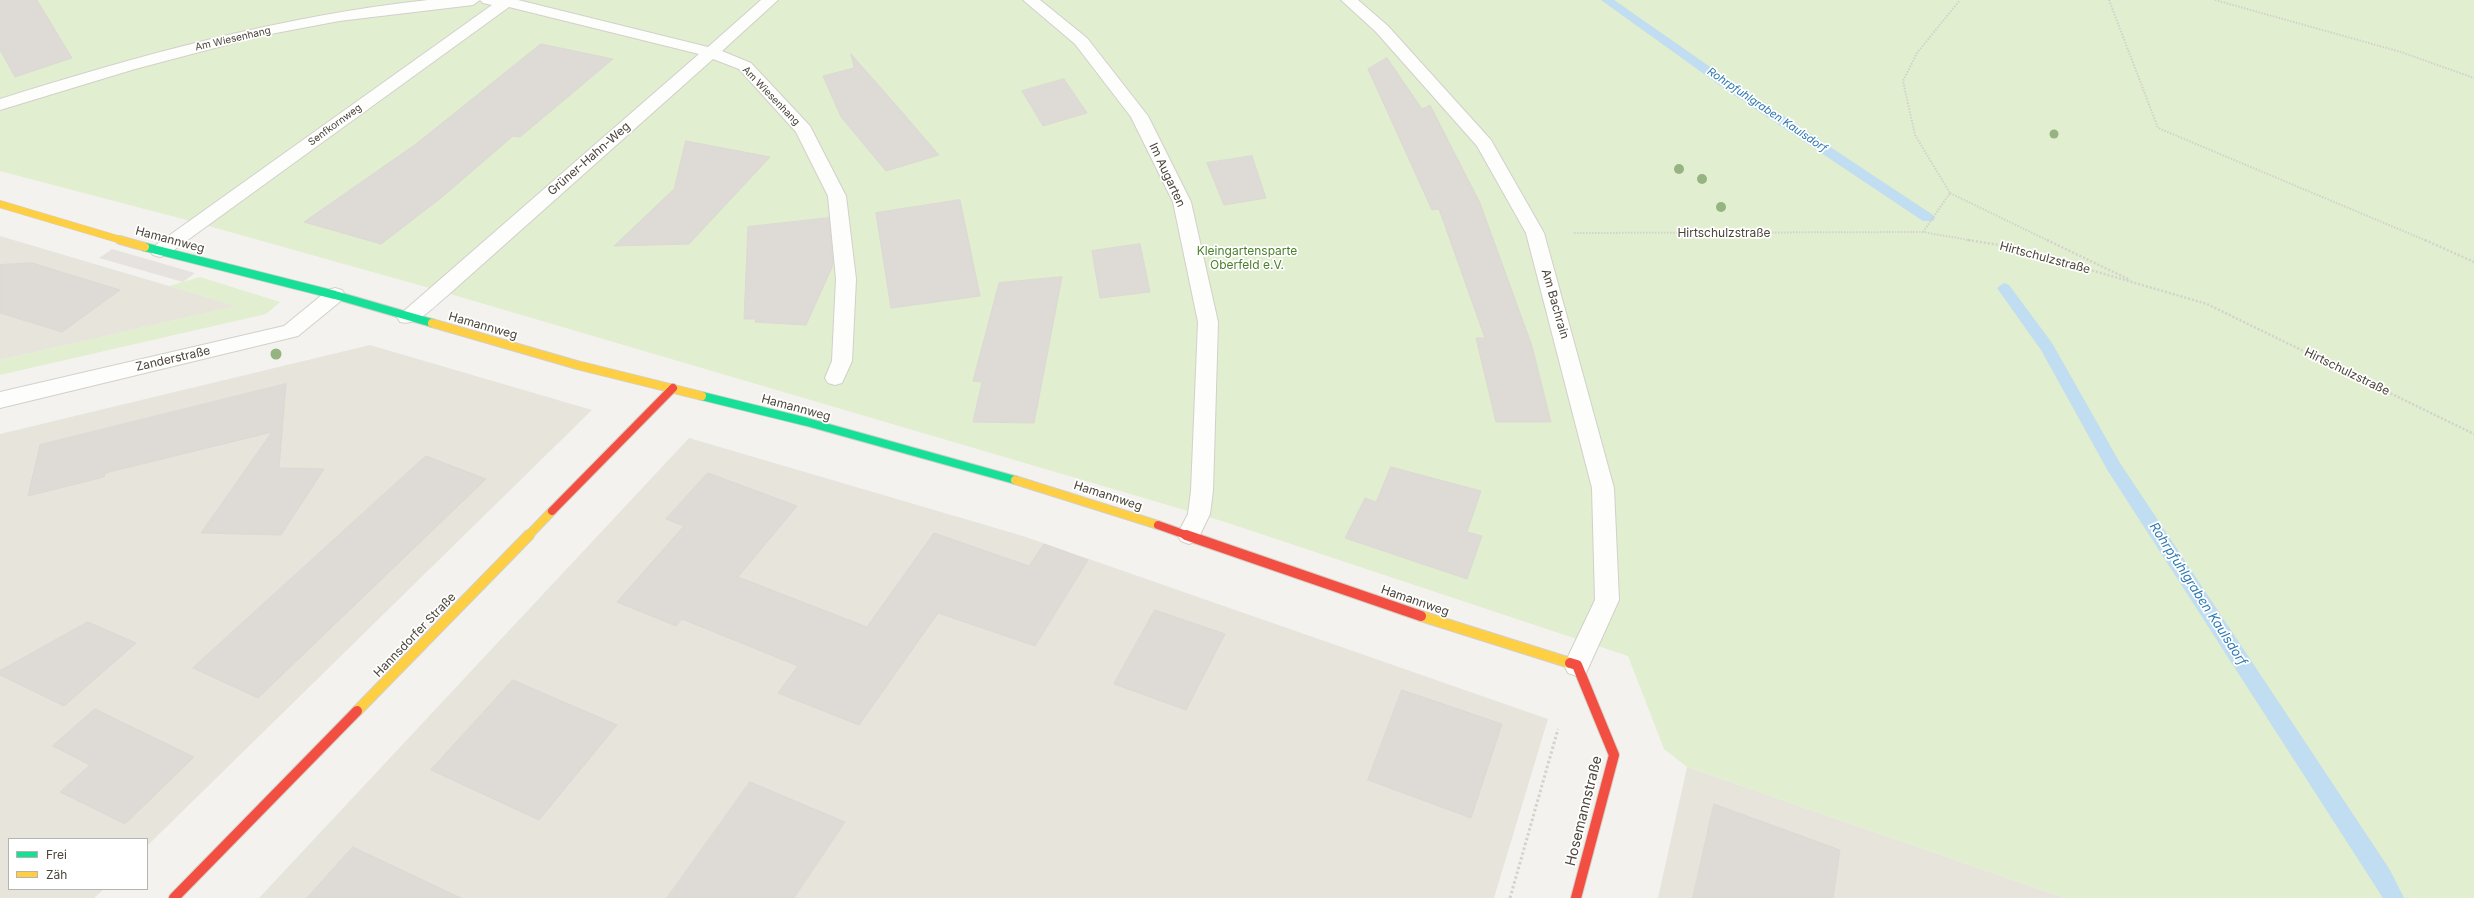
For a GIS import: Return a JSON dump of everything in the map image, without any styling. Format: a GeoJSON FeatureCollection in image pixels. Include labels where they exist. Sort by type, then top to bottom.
{"type":"FeatureCollection","features":[{"type":"Feature","properties":{"kind":"street","name":"Am Wiesenhang"},"geometry":{"type":"LineString","coordinates":[[0,105],[109,69],[261,31],[404,7],[473,0]]}},
{"type":"Feature","properties":{"kind":"street","name":"Am Wiesenhang"},"geometry":{"type":"LineString","coordinates":[[488,0],[508,1],[710,52],[745,66],[804,130],[837,196],[846,279],[842,361],[835,378]]}},
{"type":"Feature","properties":{"kind":"street","name":"Grüner-Hahn-Weg"},"geometry":{"type":"LineString","coordinates":[[408,317],[440,291],[770,0]]}},
{"type":"Feature","properties":{"kind":"street","name":"Im Augarten"},"geometry":{"type":"LineString","coordinates":[[1031,0],[1081,41],[1139,116],[1182,202],[1208,322],[1202,491],[1199,514],[1189,535]]}},
{"type":"Feature","properties":{"kind":"street","name":"Am Bachrain"},"geometry":{"type":"LineString","coordinates":[[1349,0],[1382,28],[1484,144],[1535,233],[1565,339],[1603,488],[1607,600],[1577,665]]}},
{"type":"Feature","properties":{"kind":"street","name":"Senfkornweg"},"geometry":{"type":"LineString","coordinates":[[160,250],[508,1]]}},
{"type":"Feature","properties":{"kind":"street","name":"Hamannweg"},"geometry":{"type":"LineString","coordinates":[[0,204],[160,250],[335,295],[577,365],[807,422],[1054,491],[1189,535],[1483,637],[1577,665]]}},
{"type":"Feature","properties":{"kind":"street","name":"Zanderstraße"},"geometry":{"type":"LineString","coordinates":[[0,400],[291,331],[335,295]]}},
{"type":"Feature","properties":{"kind":"street","name":"Hannsdorfer Straße"},"geometry":{"type":"LineString","coordinates":[[174,898],[673,388]]}},
{"type":"Feature","properties":{"kind":"street","name":"Hosemannstraße"},"geometry":{"type":"LineString","coordinates":[[1576,898],[1614,755],[1577,665]]}},
{"type":"Feature","properties":{"kind":"path"},"geometry":{"type":"LineString","coordinates":[[1960,0],[1917,53],[1904,81],[1915,135],[1950,193],[2137,284]]}},
{"type":"Feature","properties":{"kind":"path"},"geometry":{"type":"LineString","coordinates":[[2109,0],[2158,128],[2445,248],[2474,262]]}},
{"type":"Feature","properties":{"kind":"path"},"geometry":{"type":"LineString","coordinates":[[2215,0],[2401,52],[2474,78]]}},
{"type":"Feature","properties":{"kind":"path"},"geometry":{"type":"LineString","coordinates":[[1923,232],[1950,193]]}},
{"type":"Feature","properties":{"kind":"path","name":"Hirtschulzstraße"},"geometry":{"type":"LineString","coordinates":[[1535,233],[1923,232],[2012,247],[2207,304],[2474,434]]}},
{"type":"Feature","properties":{"kind":"path"},"geometry":{"type":"LineString","coordinates":[[1510,898],[1560,725]]}},
{"type":"Feature","properties":{"kind":"shaded area"},"geometry":{"type":"Polygon","coordinates":[[[0,236],[169,286],[237,306],[0,360],[0,236]]]}},
{"type":"Feature","properties":{"kind":"shaded area"},"geometry":{"type":"Polygon","coordinates":[[[112,249],[195,273],[183,282],[99,258],[112,249]]]}},
{"type":"Feature","properties":{"kind":"shaded area"},"geometry":{"type":"Polygon","coordinates":[[[370,345],[592,410],[148,845],[148,838],[8,838],[8,890],[103,890],[94,898],[0,898],[0,434],[370,345]]]}},
{"type":"Feature","properties":{"kind":"shaded area"},"geometry":{"type":"Polygon","coordinates":[[[689,438],[1023,536],[1548,719],[1494,898],[259,898],[689,438]]]}},
{"type":"Feature","properties":{"kind":"shaded area"},"geometry":{"type":"Polygon","coordinates":[[[1687,767],[2065,898],[1658,898],[1687,767]]]}},
{"type":"Feature","properties":{"kind":"green space","name":"Kleingartensparte Oberfeld e.V."},"geometry":{"type":"Polygon","coordinates":[[[0,0],[2474,0],[2474,898],[2065,898],[1687,767],[1664,749],[1628,656],[1222,521],[440,291],[198,223],[0,171],[0,0]]]}},
{"type":"Feature","properties":{"kind":"green space"},"geometry":{"type":"Polygon","coordinates":[[[200,277],[280,302],[266,314],[0,375],[0,360],[236,306],[169,286],[200,277]]]}},
{"type":"Feature","properties":{"kind":"building"},"geometry":{"type":"Polygon","coordinates":[[[0,0],[37,0],[72,58],[15,77],[0,50],[0,0]]]}},
{"type":"Feature","properties":{"kind":"building"},"geometry":{"type":"Polygon","coordinates":[[[541,44],[613,59],[520,137],[513,136],[441,198],[381,244],[304,222],[416,144],[541,44]]]}},
{"type":"Feature","properties":{"kind":"building"},"geometry":{"type":"Polygon","coordinates":[[[851,54],[939,155],[886,171],[841,117],[823,76],[854,68],[851,54]]]}},
{"type":"Feature","properties":{"kind":"building"},"geometry":{"type":"Polygon","coordinates":[[[1387,58],[1422,109],[1430,105],[1480,203],[1532,346],[1551,422],[1496,422],[1476,338],[1485,338],[1439,209],[1432,210],[1368,69],[1387,58]]]}},
{"type":"Feature","properties":{"kind":"building"},"geometry":{"type":"Polygon","coordinates":[[[1064,79],[1087,113],[1043,126],[1022,91],[1064,79]]]}},
{"type":"Feature","properties":{"kind":"building"},"geometry":{"type":"Polygon","coordinates":[[[686,141],[770,157],[689,244],[614,246],[674,189],[686,141]]]}},
{"type":"Feature","properties":{"kind":"building"},"geometry":{"type":"Polygon","coordinates":[[[1252,156],[1266,198],[1224,205],[1207,163],[1252,156]]]}},
{"type":"Feature","properties":{"kind":"building"},"geometry":{"type":"Polygon","coordinates":[[[960,200],[980,296],[891,308],[876,213],[960,200]]]}},
{"type":"Feature","properties":{"kind":"building"},"geometry":{"type":"Polygon","coordinates":[[[829,218],[833,265],[806,325],[755,322],[756,319],[744,319],[748,227],[829,218]]]}},
{"type":"Feature","properties":{"kind":"building"},"geometry":{"type":"Polygon","coordinates":[[[1140,244],[1150,292],[1100,298],[1092,251],[1140,244]]]}},
{"type":"Feature","properties":{"kind":"building"},"geometry":{"type":"Polygon","coordinates":[[[32,263],[120,290],[62,332],[0,313],[0,265],[32,263]]]}},
{"type":"Feature","properties":{"kind":"building"},"geometry":{"type":"Polygon","coordinates":[[[1062,277],[1034,423],[973,422],[982,382],[973,381],[999,283],[1062,277]]]}},
{"type":"Feature","properties":{"kind":"building"},"geometry":{"type":"Polygon","coordinates":[[[286,384],[279,468],[324,469],[281,535],[201,533],[272,432],[105,473],[104,477],[28,496],[40,445],[286,384]]]}},
{"type":"Feature","properties":{"kind":"building"},"geometry":{"type":"Polygon","coordinates":[[[426,456],[486,479],[258,698],[193,668],[426,456]]]}},
{"type":"Feature","properties":{"kind":"building"},"geometry":{"type":"Polygon","coordinates":[[[1391,467],[1481,491],[1467,532],[1482,536],[1467,579],[1345,538],[1365,498],[1376,502],[1391,467]]]}},
{"type":"Feature","properties":{"kind":"building"},"geometry":{"type":"Polygon","coordinates":[[[708,473],[797,506],[738,577],[867,627],[934,533],[1029,566],[1044,544],[1088,560],[1035,646],[938,613],[859,725],[778,693],[798,666],[682,619],[676,626],[617,602],[684,526],[666,519],[708,473]]]}},
{"type":"Feature","properties":{"kind":"building"},"geometry":{"type":"Polygon","coordinates":[[[1155,610],[1225,634],[1186,710],[1114,684],[1155,610]]]}},
{"type":"Feature","properties":{"kind":"building"},"geometry":{"type":"Polygon","coordinates":[[[88,622],[136,643],[64,706],[0,675],[0,671],[88,622]]]}},
{"type":"Feature","properties":{"kind":"building"},"geometry":{"type":"Polygon","coordinates":[[[513,680],[617,725],[539,820],[431,770],[513,680]]]}},
{"type":"Feature","properties":{"kind":"building"},"geometry":{"type":"Polygon","coordinates":[[[1402,690],[1502,724],[1471,818],[1368,780],[1402,690]]]}},
{"type":"Feature","properties":{"kind":"building"},"geometry":{"type":"Polygon","coordinates":[[[95,709],[194,757],[125,824],[60,792],[90,765],[53,746],[95,709]]]}},
{"type":"Feature","properties":{"kind":"building"},"geometry":{"type":"Polygon","coordinates":[[[750,782],[845,822],[794,898],[667,898],[750,782]]]}},
{"type":"Feature","properties":{"kind":"building"},"geometry":{"type":"Polygon","coordinates":[[[1714,804],[1840,850],[1833,898],[1693,898],[1714,804]]]}},
{"type":"Feature","properties":{"kind":"building"},"geometry":{"type":"Polygon","coordinates":[[[353,847],[461,898],[307,898],[353,847]]]}},
{"type":"Feature","properties":{"kind":"waterway","name":"Rohrpfuhlgraben Kaulsdorf"},"geometry":{"type":"LineString","coordinates":[[1607,0],[1722,81],[1928,218]]}},
{"type":"Feature","properties":{"kind":"waterway","name":"Rohrpfuhlgraben Kaulsdorf"},"geometry":{"type":"LineString","coordinates":[[2004,288],[2047,347],[2114,467],[2383,877],[2394,898]]}},
{"type":"Feature","properties":{"kind":"traffic: fast"},"geometry":{"type":"LineString","coordinates":[[145,247],[335,295],[432,323]]}},
{"type":"Feature","properties":{"kind":"traffic: fast"},"geometry":{"type":"LineString","coordinates":[[702,396],[807,422],[1015,480]]}},
{"type":"Feature","properties":{"kind":"traffic: slow"},"geometry":{"type":"LineString","coordinates":[[0,204],[145,247]]}},
{"type":"Feature","properties":{"kind":"traffic: slow"},"geometry":{"type":"LineString","coordinates":[[432,323],[577,365],[702,396]]}},
{"type":"Feature","properties":{"kind":"traffic: slow"},"geometry":{"type":"LineString","coordinates":[[1015,480],[1158,525]]}},
{"type":"Feature","properties":{"kind":"traffic: slow"},"geometry":{"type":"LineString","coordinates":[[357,711],[552,511]]}},
{"type":"Feature","properties":{"kind":"traffic: slow"},"geometry":{"type":"LineString","coordinates":[[1421,616],[1570,663]]}},
{"type":"Feature","properties":{"kind":"traffic: jam"},"geometry":{"type":"LineString","coordinates":[[552,511],[673,388]]}},
{"type":"Feature","properties":{"kind":"traffic: jam"},"geometry":{"type":"LineString","coordinates":[[1158,525],[1421,616]]}},
{"type":"Feature","properties":{"kind":"traffic: jam"},"geometry":{"type":"LineString","coordinates":[[1570,663],[1577,665],[1614,755],[1576,898]]}},
{"type":"Feature","properties":{"kind":"traffic: jam"},"geometry":{"type":"LineString","coordinates":[[174,898],[357,711]]}}]}
